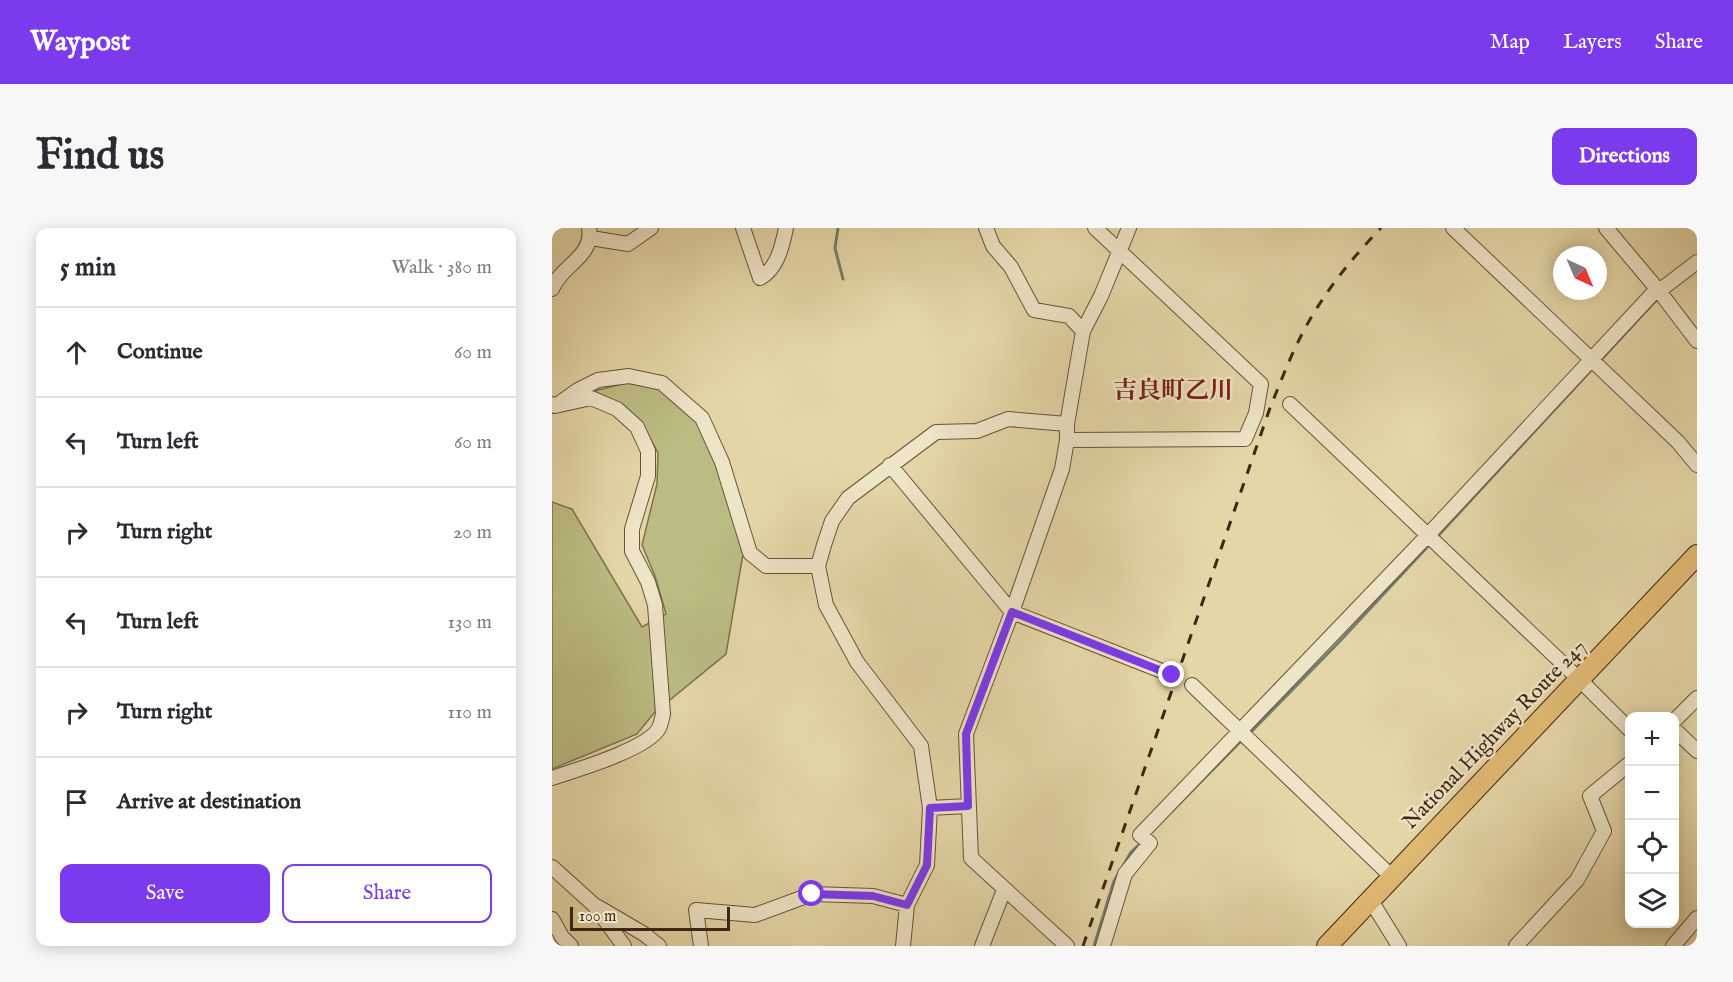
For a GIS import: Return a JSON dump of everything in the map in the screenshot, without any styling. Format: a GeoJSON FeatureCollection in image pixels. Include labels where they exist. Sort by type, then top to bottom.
{"type":"FeatureCollection","features":[{"type":"Feature","properties":{"kind":"highway","name":"National Highway Route 247"},"geometry":{"type":"LineString","coordinates":[[1327,946],[1697,555]]}},
{"type":"Feature","properties":{"kind":"street"},"geometry":{"type":"LineString","coordinates":[[552,289],[555,280],[583,254],[590,233],[628,244],[651,228]]}},
{"type":"Feature","properties":{"kind":"street"},"geometry":{"type":"LineString","coordinates":[[743,228],[760,278],[770,273],[783,245],[786,228]]}},
{"type":"Feature","properties":{"kind":"street"},"geometry":{"type":"LineString","coordinates":[[986,228],[993,246],[1011,267],[1034,310],[1069,316],[1083,332]]}},
{"type":"Feature","properties":{"kind":"street"},"geometry":{"type":"LineString","coordinates":[[1067,440],[1245,439],[1256,413],[1261,384],[1095,228]]}},
{"type":"Feature","properties":{"kind":"street"},"geometry":{"type":"LineString","coordinates":[[1067,946],[971,858],[966,734],[1062,469],[1067,440],[1066,424],[1083,332],[1101,296],[1129,228]]}},
{"type":"Feature","properties":{"kind":"street"},"geometry":{"type":"LineString","coordinates":[[1453,228],[1678,442],[1697,465]]}},
{"type":"Feature","properties":{"kind":"street"},"geometry":{"type":"LineString","coordinates":[[1605,228],[1660,292],[1697,341]]}},
{"type":"Feature","properties":{"kind":"street"},"geometry":{"type":"LineString","coordinates":[[1102,946],[1125,874],[1145,839],[1240,731],[1595,363],[1660,292],[1692,266]]}},
{"type":"Feature","properties":{"kind":"street"},"geometry":{"type":"LineString","coordinates":[[553,406],[598,380],[629,376],[662,383],[702,418],[722,462],[750,553],[766,566],[818,566]]}},
{"type":"Feature","properties":{"kind":"street"},"geometry":{"type":"LineString","coordinates":[[552,778],[617,755],[646,741],[659,728],[663,714],[655,605],[648,582],[632,551],[632,530],[648,476],[648,451],[637,427],[617,409],[591,398],[553,406]]}},
{"type":"Feature","properties":{"kind":"street"},"geometry":{"type":"LineString","coordinates":[[1290,405],[1580,680],[1625,726]]}},
{"type":"Feature","properties":{"kind":"street"},"geometry":{"type":"LineString","coordinates":[[903,946],[907,905],[927,865],[930,808],[921,746],[857,662],[826,605],[818,566],[832,521],[848,498],[936,432],[977,431],[1008,418],[1066,424]]}},
{"type":"Feature","properties":{"kind":"street"},"geometry":{"type":"LineString","coordinates":[[890,465],[1012,612],[1172,675]]}},
{"type":"Feature","properties":{"kind":"street"},"geometry":{"type":"LineString","coordinates":[[1192,685],[1391,876]]}},
{"type":"Feature","properties":{"kind":"street"},"geometry":{"type":"LineString","coordinates":[[1679,716],[1697,698]]}},
{"type":"Feature","properties":{"kind":"street"},"geometry":{"type":"LineString","coordinates":[[1679,734],[1697,751]]}},
{"type":"Feature","properties":{"kind":"street"},"geometry":{"type":"LineString","coordinates":[[1516,946],[1577,880],[1604,831],[1590,796],[1625,766]]}},
{"type":"Feature","properties":{"kind":"street"},"geometry":{"type":"LineString","coordinates":[[930,808],[968,806]]}},
{"type":"Feature","properties":{"kind":"street"},"geometry":{"type":"LineString","coordinates":[[552,867],[594,905],[624,946]]}},
{"type":"Feature","properties":{"kind":"street"},"geometry":{"type":"LineString","coordinates":[[982,946],[1004,890]]}},
{"type":"Feature","properties":{"kind":"street"},"geometry":{"type":"LineString","coordinates":[[701,946],[696,910],[754,915],[812,894],[873,896],[907,905]]}},
{"type":"Feature","properties":{"kind":"street"},"geometry":{"type":"LineString","coordinates":[[1370,899],[1399,946]]}},
{"type":"Feature","properties":{"kind":"street"},"geometry":{"type":"LineString","coordinates":[[594,905],[644,934],[659,946]]}},
{"type":"Feature","properties":{"kind":"street"},"geometry":{"type":"LineString","coordinates":[[1673,946],[1697,918]]}},
{"type":"Feature","properties":{"kind":"street"},"geometry":{"type":"LineString","coordinates":[[552,920],[562,938],[571,946]]}},
{"type":"Feature","properties":{"kind":"green space"},"geometry":{"type":"Polygon","coordinates":[[[626,383],[660,388],[697,421],[717,462],[743,554],[726,654],[654,713],[637,734],[552,769],[552,502],[572,509],[642,627],[666,614],[655,576],[642,545],[657,484],[658,453],[643,425],[620,404],[594,391],[626,383]]]}},
{"type":"Feature","properties":{"kind":"waterway"},"geometry":{"type":"LineString","coordinates":[[838,228],[835,248],[843,279]]}},
{"type":"Feature","properties":{"kind":"waterway"},"geometry":{"type":"LineString","coordinates":[[1599,362],[1659,297]]}},
{"type":"Feature","properties":{"kind":"waterway"},"geometry":{"type":"LineString","coordinates":[[1436,538],[1594,367]]}},
{"type":"Feature","properties":{"kind":"waterway"},"geometry":{"type":"LineString","coordinates":[[1249,734],[1431,543]]}},
{"type":"Feature","properties":{"kind":"waterway"},"geometry":{"type":"LineString","coordinates":[[1173,810],[1242,740]]}},
{"type":"Feature","properties":{"kind":"waterway"},"geometry":{"type":"LineString","coordinates":[[1123,866],[1131,852],[1141,843]]}},
{"type":"Feature","properties":{"kind":"waterway"},"geometry":{"type":"LineString","coordinates":[[1094,946],[1114,881],[1120,871]]}},
{"type":"Feature","properties":{"kind":"railway"},"geometry":{"type":"LineString","coordinates":[[1083,946],[1270,408],[1284,374],[1295,348],[1325,295],[1346,267],[1381,228]]}},
{"type":"Feature","properties":{"kind":"district","name":"吉良町乙川"},"geometry":{"type":"Point","coordinates":[1173,390]}},
{"type":"Feature","properties":{"kind":"route"},"geometry":{"type":"LineString","coordinates":[[812,894],[873,896],[907,905],[927,865],[930,808],[968,806],[966,734],[1012,612],[1172,675]]}}]}
